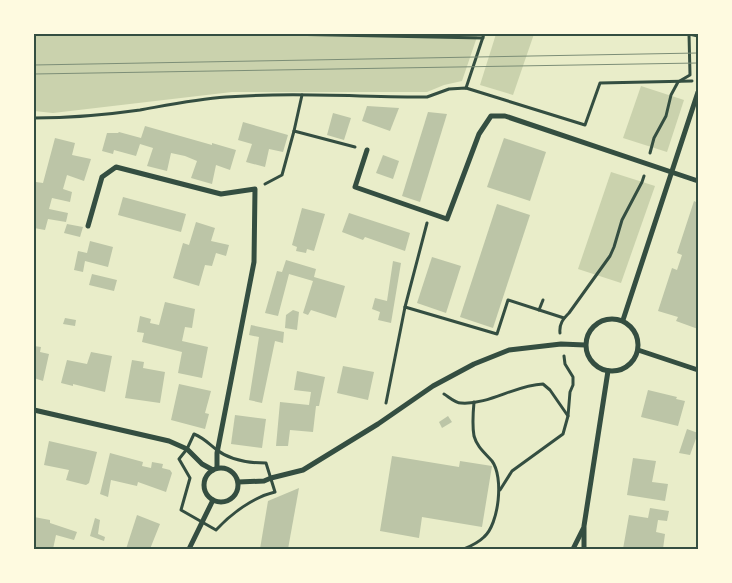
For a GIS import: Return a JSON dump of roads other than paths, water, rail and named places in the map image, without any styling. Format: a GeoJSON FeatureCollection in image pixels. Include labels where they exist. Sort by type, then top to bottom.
{"type":"FeatureCollection","features":[{"type":"Feature","properties":{"kind":"street"},"geometry":{"type":"LineString","coordinates":[[623,320],[698,92]]}},
{"type":"Feature","properties":{"kind":"street"},"geometry":{"type":"LineString","coordinates":[[367,150],[355,188],[447,219],[479,134],[491,116],[505,116],[698,181]]}},
{"type":"Feature","properties":{"kind":"street"},"geometry":{"type":"LineString","coordinates":[[34,410],[169,441],[187,449],[202,464],[215,469],[227,468],[233,472],[238,482],[238,490],[232,499],[220,502],[213,500],[206,493],[204,487],[206,477],[215,469],[254,262],[255,189],[222,194],[116,167],[102,177],[88,226]]}},
{"type":"Feature","properties":{"kind":"street"},"geometry":{"type":"LineString","coordinates":[[605,319],[623,320],[636,332],[638,350],[630,364],[623,369],[608,371],[599,368],[587,354],[587,337],[591,328],[597,322],[605,319]]}},
{"type":"Feature","properties":{"kind":"street"},"geometry":{"type":"LineString","coordinates":[[238,482],[264,481],[303,470],[378,424],[433,386],[474,364],[508,350],[561,344],[586,346]]}},
{"type":"Feature","properties":{"kind":"street"},"geometry":{"type":"LineString","coordinates":[[638,350],[698,370]]}},
{"type":"Feature","properties":{"kind":"street"},"geometry":{"type":"LineString","coordinates":[[584,549],[584,526],[608,371]]}},
{"type":"Feature","properties":{"kind":"street"},"geometry":{"type":"LineString","coordinates":[[189,549],[213,500]]}},
{"type":"Feature","properties":{"kind":"street"},"geometry":{"type":"LineString","coordinates":[[573,549],[584,526]]}},
{"type":"Feature","properties":{"kind":"tram line"},"geometry":{"type":"LineString","coordinates":[[34,65],[698,53]]}},
{"type":"Feature","properties":{"kind":"tram line"},"geometry":{"type":"LineString","coordinates":[[34,74],[698,63]]}}]}
